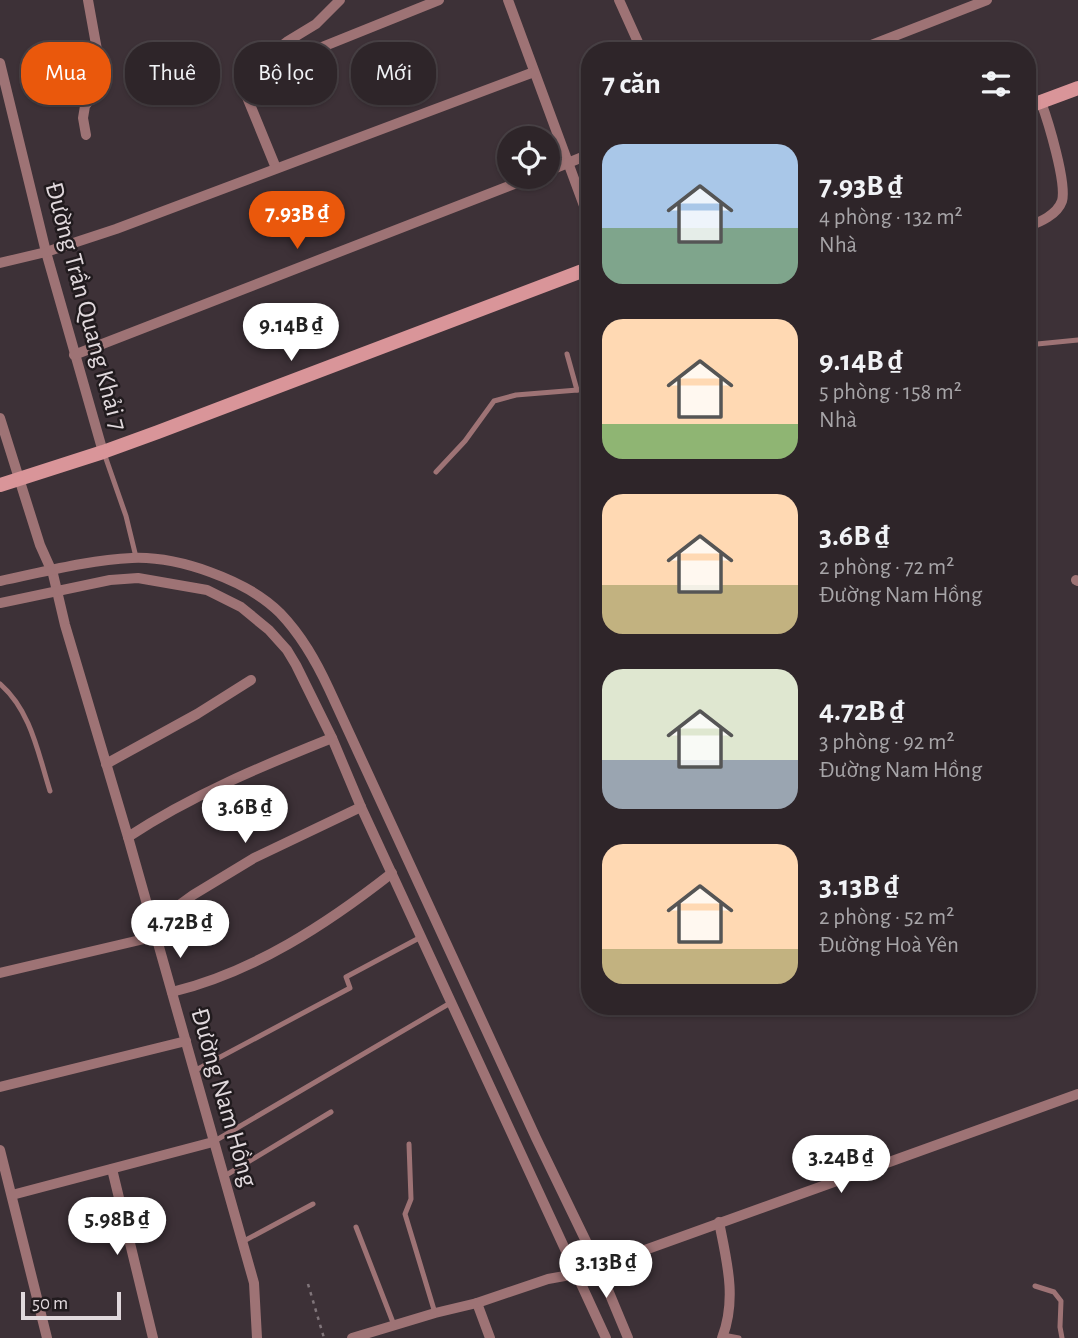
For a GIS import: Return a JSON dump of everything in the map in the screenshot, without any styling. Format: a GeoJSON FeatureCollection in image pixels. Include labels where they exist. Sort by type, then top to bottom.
{"type":"FeatureCollection","features":[{"type":"Feature","properties":{"kind":"main road"},"geometry":{"type":"LineString","coordinates":[[1036,103],[1078,88]]}},
{"type":"Feature","properties":{"kind":"main road"},"geometry":{"type":"LineString","coordinates":[[0,485],[103,452],[581,271]]}},
{"type":"Feature","properties":{"kind":"street"},"geometry":{"type":"LineString","coordinates":[[86,135],[83,118],[85,106],[100,85],[101,72],[88,0]]}},
{"type":"Feature","properties":{"kind":"street"},"geometry":{"type":"LineString","coordinates":[[289,42],[316,24],[340,0]]}},
{"type":"Feature","properties":{"kind":"street"},"geometry":{"type":"LineString","coordinates":[[335,42],[439,0]]}},
{"type":"Feature","properties":{"kind":"street"},"geometry":{"type":"LineString","coordinates":[[508,0],[581,199]]}},
{"type":"Feature","properties":{"kind":"street"},"geometry":{"type":"LineString","coordinates":[[620,0],[638,42]]}},
{"type":"Feature","properties":{"kind":"street"},"geometry":{"type":"LineString","coordinates":[[879,42],[987,0]]}},
{"type":"Feature","properties":{"kind":"street","name":"Đường Trần Quang Khải 7"},"geometry":{"type":"LineString","coordinates":[[0,63],[46,252],[103,452]]}},
{"type":"Feature","properties":{"kind":"street"},"geometry":{"type":"LineString","coordinates":[[0,263],[46,252],[116,229],[534,72]]}},
{"type":"Feature","properties":{"kind":"street"},"geometry":{"type":"LineString","coordinates":[[250,105],[276,168]]}},
{"type":"Feature","properties":{"kind":"street"},"geometry":{"type":"LineString","coordinates":[[1036,109],[1061,178],[1062,200],[1056,212],[1036,223]]}},
{"type":"Feature","properties":{"kind":"street"},"geometry":{"type":"LineString","coordinates":[[560,166],[581,158]]}},
{"type":"Feature","properties":{"kind":"street"},"geometry":{"type":"LineString","coordinates":[[74,355],[501,189]]}},
{"type":"Feature","properties":{"kind":"street"},"geometry":{"type":"LineString","coordinates":[[0,418],[40,545],[52,572]]}},
{"type":"Feature","properties":{"kind":"street"},"geometry":{"type":"LineString","coordinates":[[136,559],[138,577]]}},
{"type":"Feature","properties":{"kind":"street"},"geometry":{"type":"LineString","coordinates":[[0,581],[104,560],[159,559],[191,565],[227,579],[257,596],[278,611],[303,640],[329,689],[628,1338]]}},
{"type":"Feature","properties":{"kind":"street","name":"Đường Nam Hồng"},"geometry":{"type":"LineString","coordinates":[[52,572],[254,1283],[257,1338]]}},
{"type":"Feature","properties":{"kind":"street"},"geometry":{"type":"LineString","coordinates":[[0,603],[110,580],[138,577],[207,590],[241,607],[269,630],[287,650],[332,738],[421,937],[579,1273],[606,1338]]}},
{"type":"Feature","properties":{"kind":"street"},"geometry":{"type":"LineString","coordinates":[[106,764],[197,714],[251,680]]}},
{"type":"Feature","properties":{"kind":"street"},"geometry":{"type":"LineString","coordinates":[[128,837],[191,800],[332,738]]}},
{"type":"Feature","properties":{"kind":"street"},"geometry":{"type":"LineString","coordinates":[[153,924],[193,895],[254,858],[361,807]]}},
{"type":"Feature","properties":{"kind":"street"},"geometry":{"type":"LineString","coordinates":[[172,992],[239,969],[274,952],[355,902],[392,873]]}},
{"type":"Feature","properties":{"kind":"street"},"geometry":{"type":"LineString","coordinates":[[0,972],[157,936]]}},
{"type":"Feature","properties":{"kind":"street"},"geometry":{"type":"LineString","coordinates":[[0,1087],[186,1041]]}},
{"type":"Feature","properties":{"kind":"street"},"geometry":{"type":"LineString","coordinates":[[352,1338],[378,1335],[394,1325],[477,1303],[548,1279],[579,1273],[1078,1094]]}},
{"type":"Feature","properties":{"kind":"street"},"geometry":{"type":"LineString","coordinates":[[12,1195],[214,1142]]}},
{"type":"Feature","properties":{"kind":"street"},"geometry":{"type":"LineString","coordinates":[[0,1150],[47,1338]]}},
{"type":"Feature","properties":{"kind":"street"},"geometry":{"type":"LineString","coordinates":[[112,1169],[153,1338]]}},
{"type":"Feature","properties":{"kind":"street"},"geometry":{"type":"LineString","coordinates":[[719,1222],[731,1308],[723,1337]]}},
{"type":"Feature","properties":{"kind":"street"},"geometry":{"type":"LineString","coordinates":[[477,1303],[490,1338]]}},
{"type":"Feature","properties":{"kind":"lane"},"geometry":{"type":"LineString","coordinates":[[1036,344],[1078,340]]}},
{"type":"Feature","properties":{"kind":"lane"},"geometry":{"type":"LineString","coordinates":[[567,354],[577,390]]}},
{"type":"Feature","properties":{"kind":"lane"},"geometry":{"type":"LineString","coordinates":[[436,472],[466,441],[494,401],[516,395],[581,389]]}},
{"type":"Feature","properties":{"kind":"lane","name":"Đường Trần Quang Khải 7"},"geometry":{"type":"LineString","coordinates":[[103,452],[125,516],[136,559]]}},
{"type":"Feature","properties":{"kind":"lane"},"geometry":{"type":"LineString","coordinates":[[0,684],[13,696],[31,726],[50,791]]}},
{"type":"Feature","properties":{"kind":"lane"},"geometry":{"type":"LineString","coordinates":[[194,1072],[350,988],[346,977],[421,937]]}},
{"type":"Feature","properties":{"kind":"lane"},"geometry":{"type":"LineString","coordinates":[[214,1142],[452,1002]]}},
{"type":"Feature","properties":{"kind":"lane"},"geometry":{"type":"LineString","coordinates":[[223,1177],[331,1112]]}},
{"type":"Feature","properties":{"kind":"lane"},"geometry":{"type":"LineString","coordinates":[[409,1144],[411,1199],[405,1214],[435,1313]]}},
{"type":"Feature","properties":{"kind":"lane"},"geometry":{"type":"LineString","coordinates":[[243,1242],[313,1204]]}},
{"type":"Feature","properties":{"kind":"lane"},"geometry":{"type":"LineString","coordinates":[[356,1227],[394,1325]]}},
{"type":"Feature","properties":{"kind":"lane"},"geometry":{"type":"LineString","coordinates":[[1035,1286],[1054,1293],[1061,1301],[1062,1338]]}},
{"type":"Feature","properties":{"kind":"lane"},"geometry":{"type":"LineString","coordinates":[[723,1337],[739,1338]]}},
{"type":"Feature","properties":{"kind":"path"},"geometry":{"type":"LineString","coordinates":[[308,1284],[324,1338]]}}]}
